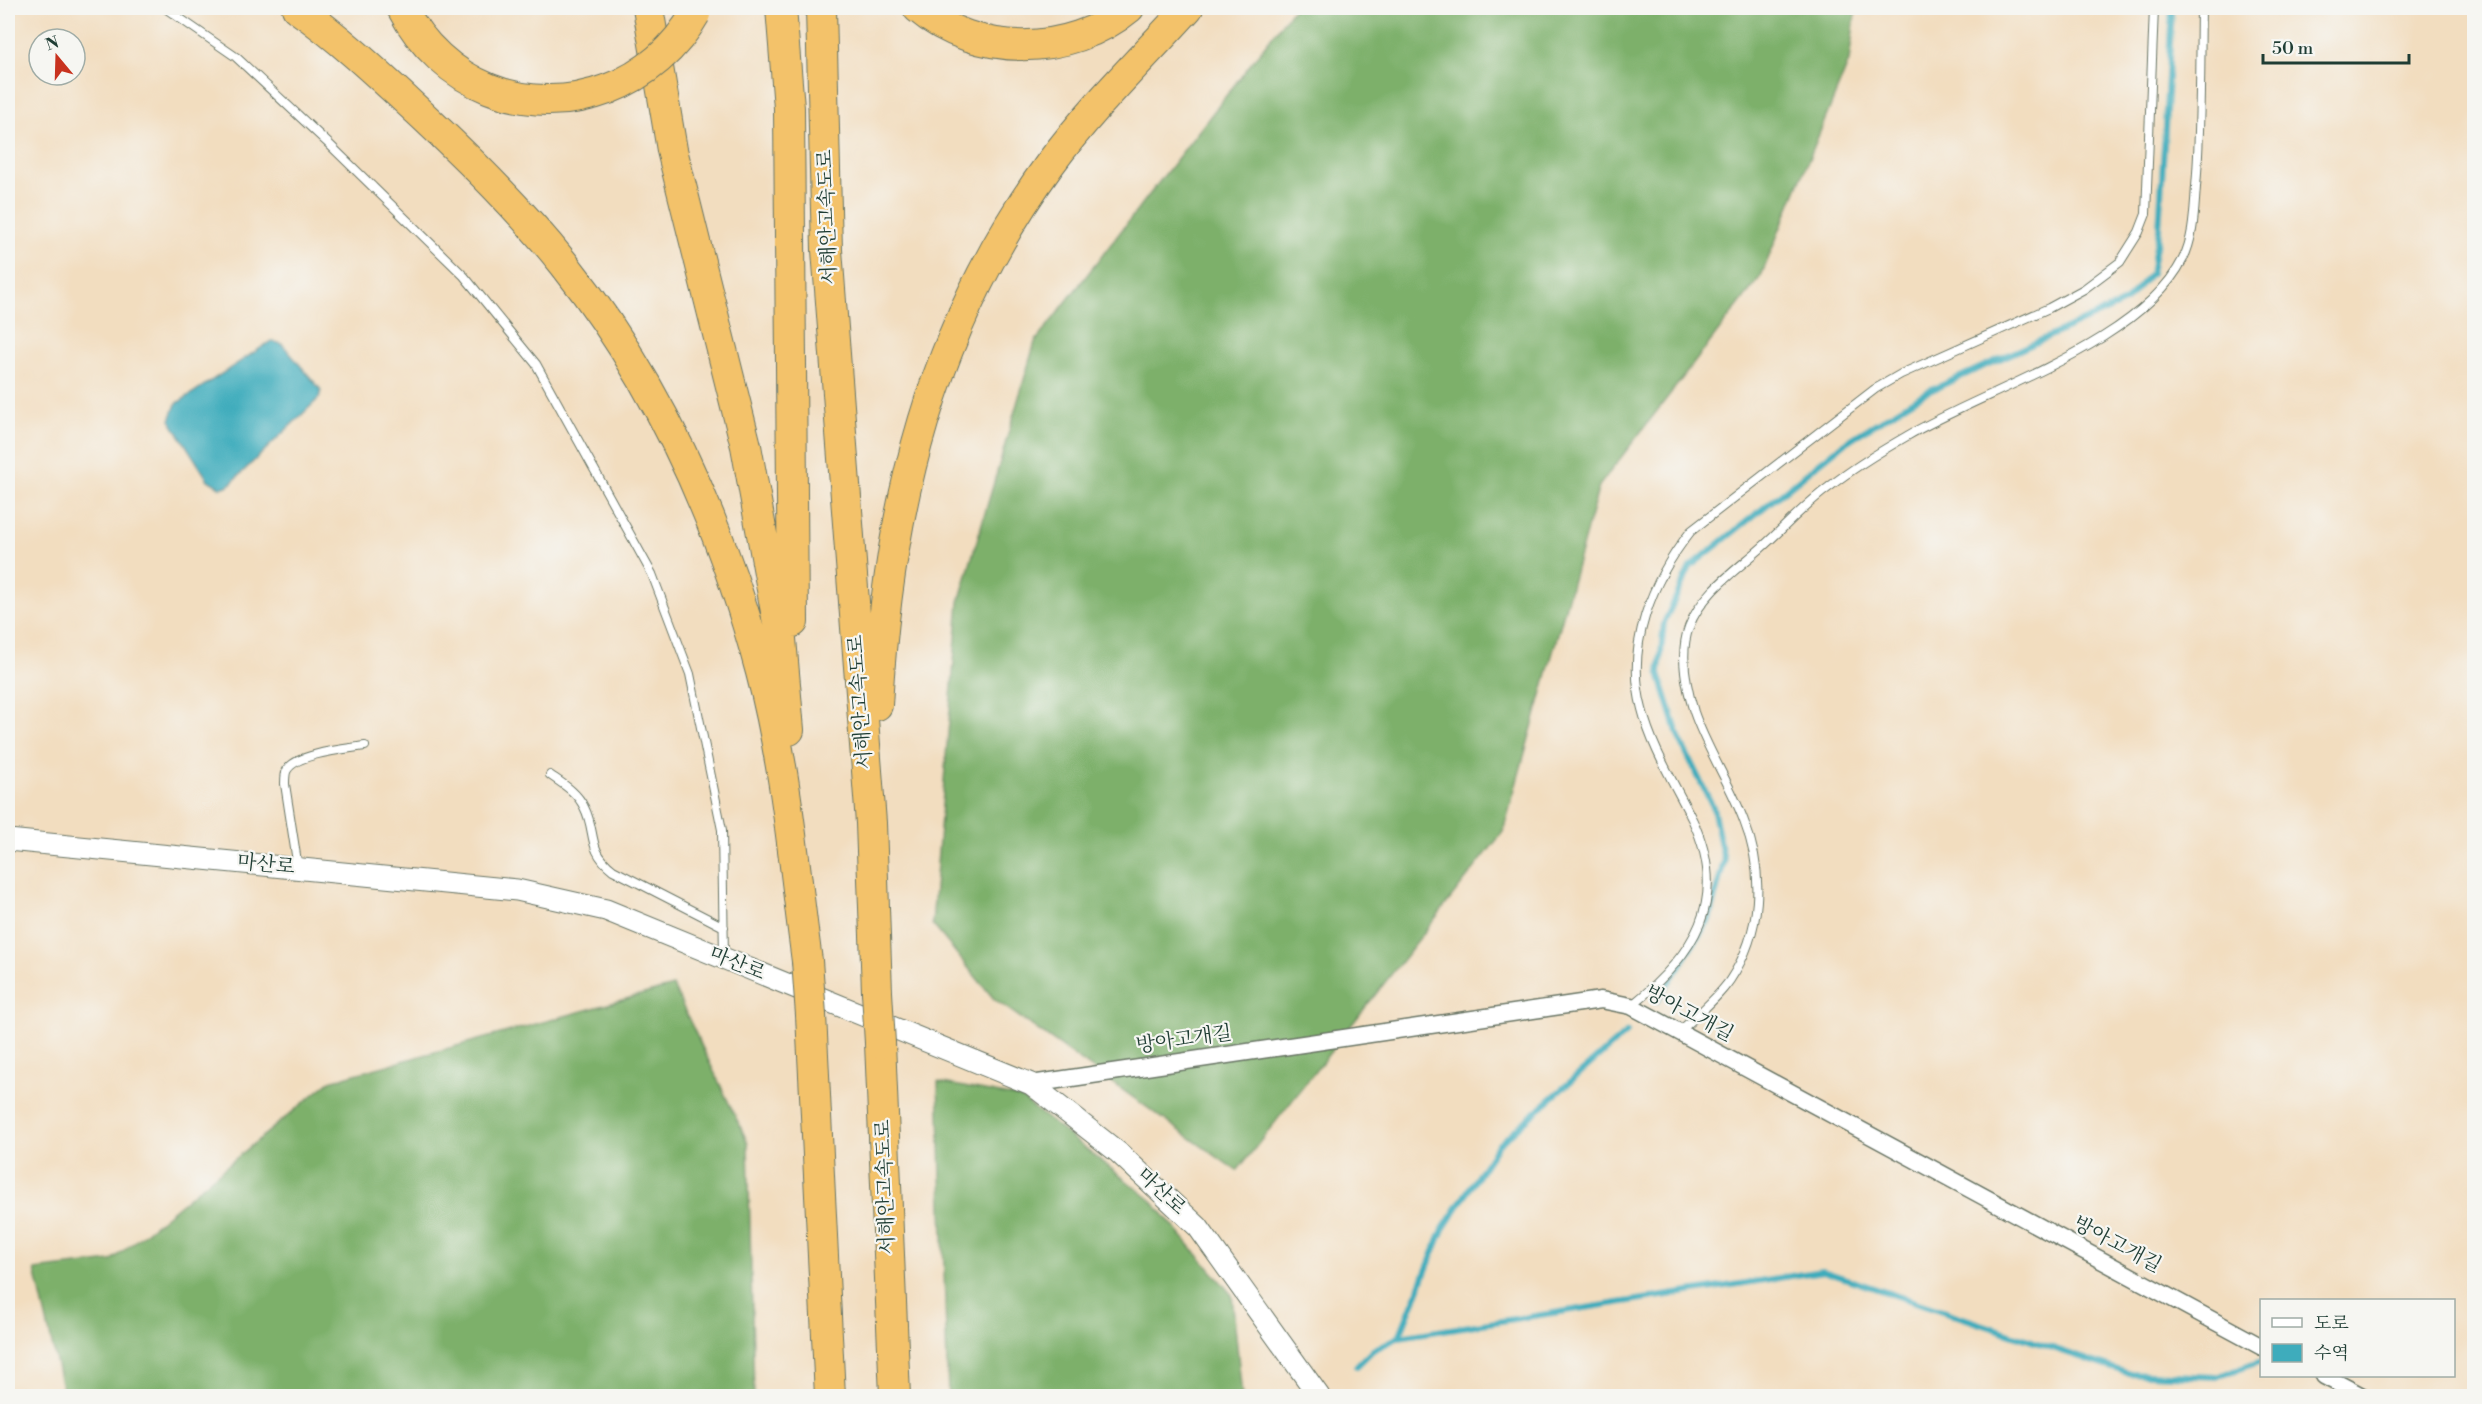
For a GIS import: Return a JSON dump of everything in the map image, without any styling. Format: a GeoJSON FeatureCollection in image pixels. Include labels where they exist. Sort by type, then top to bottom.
{"type":"FeatureCollection","features":[{"type":"Feature","properties":{"kind":"highway"},"geometry":{"type":"LineString","coordinates":[[297,8],[413,107],[488,177],[526,220],[588,296],[620,343],[669,429],[725,558],[762,675],[786,804],[807,961]]}},
{"type":"Feature","properties":{"kind":"highway"},"geometry":{"type":"LineString","coordinates":[[402,8],[418,35],[442,61],[472,82],[516,98],[546,101],[582,97],[608,89],[639,74],[678,40],[697,11]]}},
{"type":"Feature","properties":{"kind":"highway"},"geometry":{"type":"LineString","coordinates":[[648,8],[672,150],[746,446],[774,595],[787,695],[807,961]]}},
{"type":"Feature","properties":{"kind":"highway","name":"서해안고속도로"},"geometry":{"type":"LineString","coordinates":[[781,8],[789,108],[794,662],[830,1396]]}},
{"type":"Feature","properties":{"kind":"highway","name":"서해안고속도로"},"geometry":{"type":"LineString","coordinates":[[821,8],[827,250],[871,823],[876,992],[895,1396]]}},
{"type":"Feature","properties":{"kind":"highway"},"geometry":{"type":"LineString","coordinates":[[918,8],[961,35],[980,41],[1019,45],[1040,44],[1075,35],[1108,22],[1129,8]]}},
{"type":"Feature","properties":{"kind":"highway"},"geometry":{"type":"LineString","coordinates":[[871,823],[879,670],[895,537],[910,462],[953,335],[993,252],[1051,163],[1095,109],[1181,14]]}},
{"type":"Feature","properties":{"kind":"street","name":"마산로"},"geometry":{"type":"LineString","coordinates":[[8,840],[517,890],[606,910],[1031,1084],[1119,1153],[1197,1227],[1319,1396]]}},
{"type":"Feature","properties":{"kind":"street","name":"방아고개길"},"geometry":{"type":"LineString","coordinates":[[1031,1084],[1601,1000],[1631,1005],[2260,1346]]}},
{"type":"Feature","properties":{"kind":"street"},"geometry":{"type":"LineString","coordinates":[[2326,1377],[2362,1396]]}},
{"type":"Feature","properties":{"kind":"lane"},"geometry":{"type":"LineString","coordinates":[[165,8],[236,57],[330,145],[464,276],[536,364],[652,574],[690,674],[711,766],[722,830],[724,959]]}},
{"type":"Feature","properties":{"kind":"lane"},"geometry":{"type":"LineString","coordinates":[[1631,1005],[1669,973],[1683,954],[1704,915],[1709,893],[1708,870],[1703,844],[1653,742],[1641,706],[1638,648],[1642,626],[1659,580],[1674,553],[1691,531],[1875,389],[1942,355],[2084,290],[2120,262],[2139,232],[2145,214],[2154,8]]}},
{"type":"Feature","properties":{"kind":"lane"},"geometry":{"type":"LineString","coordinates":[[1679,1032],[1729,981],[1748,946],[1755,922],[1758,895],[1751,839],[1744,819],[1701,731],[1685,677],[1688,630],[1694,615],[1712,591],[1829,487],[1908,435],[2024,379],[2110,331],[2138,313],[2170,279],[2183,258],[2194,218],[2199,153],[2201,8]]}},
{"type":"Feature","properties":{"kind":"lane"},"geometry":{"type":"LineString","coordinates":[[298,868],[285,784],[286,771],[293,763],[305,757],[365,746]]}},
{"type":"Feature","properties":{"kind":"lane"},"geometry":{"type":"LineString","coordinates":[[550,775],[570,789],[584,805],[592,842],[603,862],[613,870],[724,927]]}},
{"type":"Feature","properties":{"kind":"green space"},"geometry":{"type":"Polygon","coordinates":[[[1294,8],[1856,8],[1849,61],[1761,276],[1599,486],[1503,832],[1237,1171],[994,999],[932,924],[959,602],[1035,342],[1294,8]]]}},
{"type":"Feature","properties":{"kind":"green space"},"geometry":{"type":"Polygon","coordinates":[[[673,986],[748,1143],[754,1396],[64,1396],[35,1270],[111,1261],[330,1081],[673,986]]]}},
{"type":"Feature","properties":{"kind":"green space"},"geometry":{"type":"Polygon","coordinates":[[[938,1082],[1021,1098],[1151,1200],[1232,1295],[1242,1396],[948,1396],[938,1082]]]}},
{"type":"Feature","properties":{"kind":"water"},"geometry":{"type":"Polygon","coordinates":[[[271,341],[282,344],[321,390],[319,398],[229,485],[221,488],[208,480],[170,420],[176,404],[271,341]]]}},
{"type":"Feature","properties":{"kind":"waterway"},"geometry":{"type":"LineString","coordinates":[[1657,1001],[1709,920],[1724,861],[1713,807],[1679,738],[1659,674],[1664,623],[1690,567],[1843,444],[1925,393],[2125,302],[2151,273],[2159,230],[2172,8]]}},
{"type":"Feature","properties":{"kind":"waterway"},"geometry":{"type":"LineString","coordinates":[[1357,1366],[1373,1350],[1399,1337],[1443,1229],[1498,1145],[1627,1032]]}},
{"type":"Feature","properties":{"kind":"waterway"},"geometry":{"type":"LineString","coordinates":[[1399,1337],[1823,1271],[2127,1373],[2216,1377],[2260,1362]]}}]}
